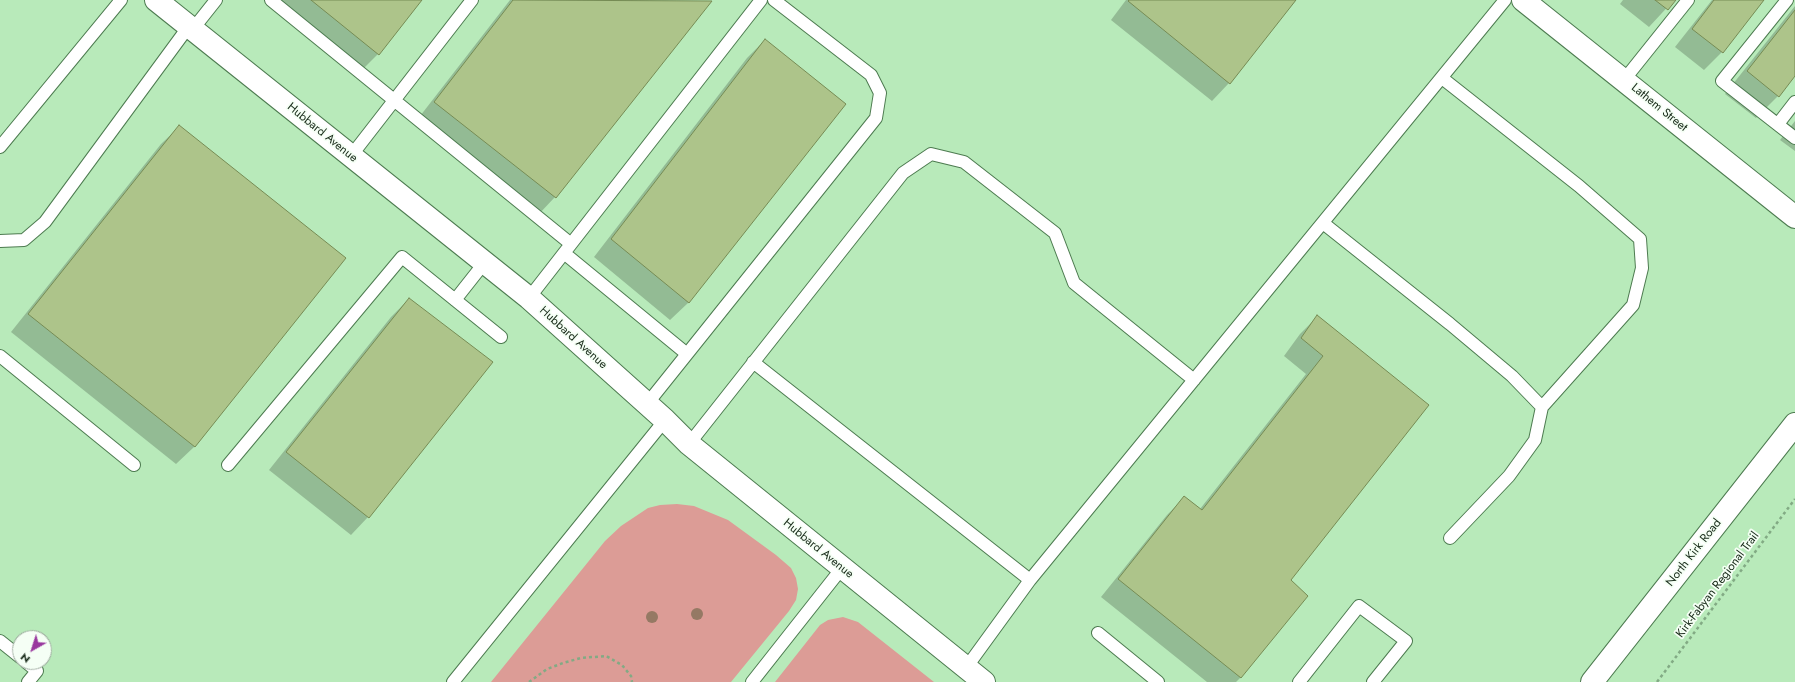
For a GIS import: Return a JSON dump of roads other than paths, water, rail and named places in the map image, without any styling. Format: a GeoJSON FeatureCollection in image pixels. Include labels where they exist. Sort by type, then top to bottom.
{"type":"FeatureCollection","features":[{"type":"Feature","properties":{"kind":"street","name":"Hubbard Avenue"},"geometry":{"type":"LineString","coordinates":[[156,0],[529,298],[665,420],[689,444],[984,682]]}},
{"type":"Feature","properties":{"kind":"street","name":"Lathem Street"},"geometry":{"type":"LineString","coordinates":[[1523,0],[1795,217]]}},
{"type":"Feature","properties":{"kind":"street","name":"North Kirk Road"},"geometry":{"type":"LineString","coordinates":[[1592,682],[1795,424]]}},
{"type":"Feature","properties":{"kind":"lane"},"geometry":{"type":"LineString","coordinates":[[0,147],[121,0]]}},
{"type":"Feature","properties":{"kind":"lane"},"geometry":{"type":"LineString","coordinates":[[0,241],[24,240],[45,222],[191,28],[216,0]]}},
{"type":"Feature","properties":{"kind":"lane"},"geometry":{"type":"LineString","coordinates":[[271,0],[395,99],[687,354]]}},
{"type":"Feature","properties":{"kind":"lane"},"geometry":{"type":"LineString","coordinates":[[351,156],[472,0]]}},
{"type":"Feature","properties":{"kind":"lane"},"geometry":{"type":"LineString","coordinates":[[529,298],[761,0]]}},
{"type":"Feature","properties":{"kind":"lane"},"geometry":{"type":"LineString","coordinates":[[647,404],[876,118],[880,93],[871,75],[774,0]]}},
{"type":"Feature","properties":{"kind":"lane"},"geometry":{"type":"LineString","coordinates":[[966,668],[1030,580],[1505,0]]}},
{"type":"Feature","properties":{"kind":"lane"},"geometry":{"type":"LineString","coordinates":[[1624,80],[1688,0]]}},
{"type":"Feature","properties":{"kind":"lane"},"geometry":{"type":"LineString","coordinates":[[1786,0],[1722,81],[1795,138]]}},
{"type":"Feature","properties":{"kind":"lane"},"geometry":{"type":"LineString","coordinates":[[1442,78],[1579,186],[1640,239],[1642,268],[1633,306],[1542,407],[1535,440],[1509,476],[1450,538]]}},
{"type":"Feature","properties":{"kind":"lane"},"geometry":{"type":"LineString","coordinates":[[1778,124],[1795,102]]}},
{"type":"Feature","properties":{"kind":"lane"},"geometry":{"type":"LineString","coordinates":[[689,444],[903,173],[931,154],[964,162],[1055,233],[1074,284],[1194,380]]}},
{"type":"Feature","properties":{"kind":"lane"},"geometry":{"type":"LineString","coordinates":[[1323,223],[1450,324],[1512,376],[1542,407]]}},
{"type":"Feature","properties":{"kind":"lane"},"geometry":{"type":"LineString","coordinates":[[228,465],[402,257],[501,337]]}},
{"type":"Feature","properties":{"kind":"lane"},"geometry":{"type":"LineString","coordinates":[[455,300],[485,262]]}},
{"type":"Feature","properties":{"kind":"lane"},"geometry":{"type":"LineString","coordinates":[[0,356],[134,465]]}},
{"type":"Feature","properties":{"kind":"lane"},"geometry":{"type":"LineString","coordinates":[[753,362],[1030,580]]}},
{"type":"Feature","properties":{"kind":"lane"},"geometry":{"type":"LineString","coordinates":[[452,682],[665,420]]}},
{"type":"Feature","properties":{"kind":"lane"},"geometry":{"type":"LineString","coordinates":[[752,682],[842,568]]}},
{"type":"Feature","properties":{"kind":"lane"},"geometry":{"type":"LineString","coordinates":[[1299,682],[1359,606],[1406,641],[1373,682]]}},
{"type":"Feature","properties":{"kind":"lane"},"geometry":{"type":"LineString","coordinates":[[1098,633],[1158,682]]}},
{"type":"Feature","properties":{"kind":"lane"},"geometry":{"type":"LineString","coordinates":[[0,641],[12,651]]}},
{"type":"Feature","properties":{"kind":"lane"},"geometry":{"type":"LineString","coordinates":[[28,682],[37,671],[36,670]]}}]}
